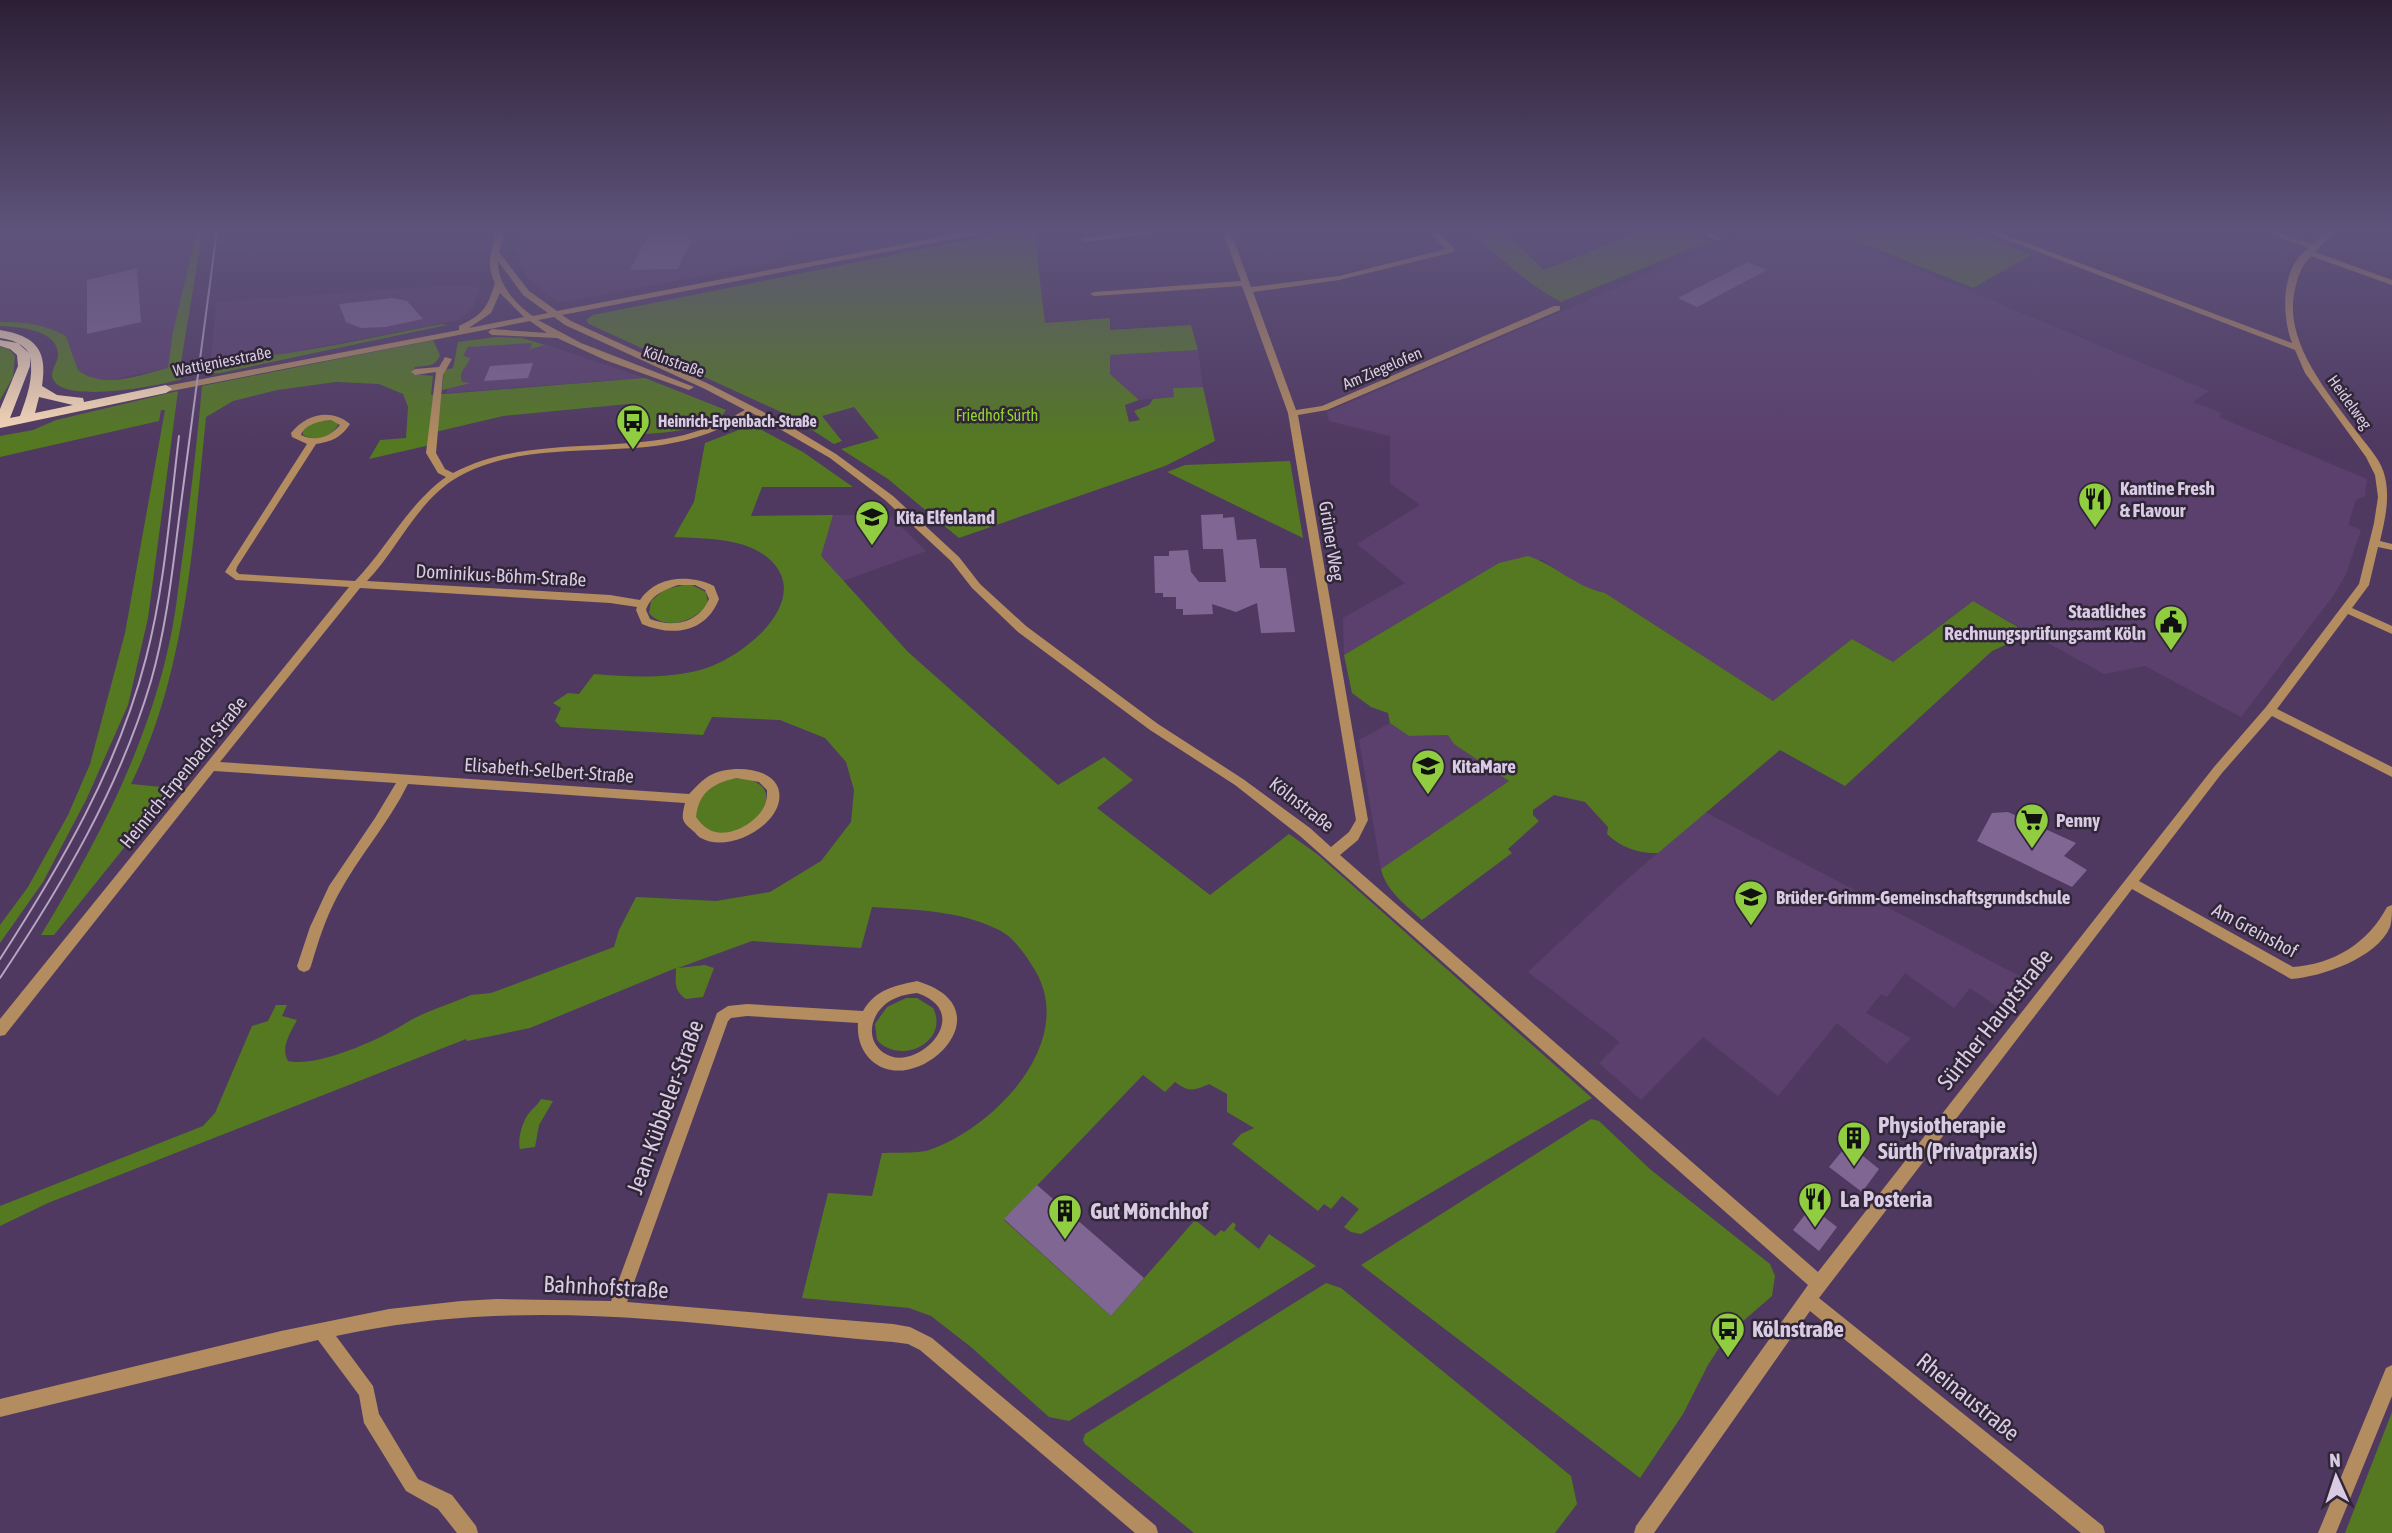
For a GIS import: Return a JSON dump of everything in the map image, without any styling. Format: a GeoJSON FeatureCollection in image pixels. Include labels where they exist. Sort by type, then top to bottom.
{"type":"FeatureCollection","features":[{"type":"Feature","properties":{"kind":"main road"},"geometry":{"type":"LineString","coordinates":[[0,334],[19,337],[36,349],[39,359],[26,419]]}},
{"type":"Feature","properties":{"kind":"main road"},"geometry":{"type":"LineString","coordinates":[[0,342],[14,346],[23,354],[24,366],[1,423]]}},
{"type":"Feature","properties":{"kind":"main road"},"geometry":{"type":"LineString","coordinates":[[34,386],[43,395],[54,400],[81,401],[166,390]]}},
{"type":"Feature","properties":{"kind":"main road","name":"Wattigniesstraße"},"geometry":{"type":"LineString","coordinates":[[1,423],[166,390]]}},
{"type":"Feature","properties":{"kind":"street","name":"Wattigniesstraße"},"geometry":{"type":"LineString","coordinates":[[452,333],[487,314],[495,302]]}},
{"type":"Feature","properties":{"kind":"street","name":"Kölnstraße"},"geometry":{"type":"LineString","coordinates":[[515,302],[531,319],[559,337],[730,400]]}},
{"type":"Feature","properties":{"kind":"street","name":"Kölnstraße"},"geometry":{"type":"LineString","coordinates":[[537,302],[583,331],[752,410],[832,456],[877,489],[955,559],[976,586],[1021,629],[1154,727],[1239,782],[1331,854],[1819,1284]]}},
{"type":"Feature","properties":{"kind":"street"},"geometry":{"type":"LineString","coordinates":[[531,319],[618,302]]}},
{"type":"Feature","properties":{"kind":"street","name":"Grüner Weg"},"geometry":{"type":"LineString","coordinates":[[1253,302],[1293,413],[1362,820],[1358,832],[1348,844],[1331,854]]}},
{"type":"Feature","properties":{"kind":"street"},"geometry":{"type":"LineString","coordinates":[[2174,302],[2297,348]]}},
{"type":"Feature","properties":{"kind":"street","name":"Heidelweg"},"geometry":{"type":"LineString","coordinates":[[2289,302],[2289,320],[2297,348],[2309,373],[2371,457],[2380,475],[2383,497],[2364,585],[2345,609]]}},
{"type":"Feature","properties":{"kind":"street","name":"Am Ziegelofen"},"geometry":{"type":"LineString","coordinates":[[1293,413],[1324,408],[1558,309]]}},
{"type":"Feature","properties":{"kind":"street","name":"Wattigniesstraße"},"geometry":{"type":"LineString","coordinates":[[166,390],[531,319]]}},
{"type":"Feature","properties":{"kind":"street"},"geometry":{"type":"LineString","coordinates":[[470,331],[559,337]]}},
{"type":"Feature","properties":{"kind":"street"},"geometry":{"type":"LineString","coordinates":[[448,359],[441,369],[431,453],[441,471],[452,477]]}},
{"type":"Feature","properties":{"kind":"street"},"geometry":{"type":"LineString","coordinates":[[415,372],[441,369]]}},
{"type":"Feature","properties":{"kind":"street","name":"Heinrich-Erpenbach-Straße"},"geometry":{"type":"LineString","coordinates":[[0,1030],[428,498],[452,477],[470,468],[509,456],[684,438],[720,426],[752,410]]}},
{"type":"Feature","properties":{"kind":"street","name":"Dominikus-Böhm-Straße"},"geometry":{"type":"LineString","coordinates":[[313,442],[230,572],[236,576],[610,599],[642,604]]}},
{"type":"Feature","properties":{"kind":"street"},"geometry":{"type":"LineString","coordinates":[[2374,542],[2392,547]]}},
{"type":"Feature","properties":{"kind":"street"},"geometry":{"type":"LineString","coordinates":[[688,581],[710,588],[714,599],[713,605],[703,616],[677,627],[659,626],[646,621],[642,616],[642,604],[660,587],[688,581]]}},
{"type":"Feature","properties":{"kind":"street"},"geometry":{"type":"LineString","coordinates":[[2345,609],[2392,630]]}},
{"type":"Feature","properties":{"kind":"street","name":"Sürther Hauptstraße"},"geometry":{"type":"LineString","coordinates":[[1643,1533],[1819,1284],[2218,770],[2270,710],[2345,609]]}},
{"type":"Feature","properties":{"kind":"street"},"geometry":{"type":"LineString","coordinates":[[2270,710],[2392,772]]}},
{"type":"Feature","properties":{"kind":"street","name":"Elisabeth-Selbert-Straße"},"geometry":{"type":"LineString","coordinates":[[211,766],[692,799]]}},
{"type":"Feature","properties":{"kind":"street"},"geometry":{"type":"LineString","coordinates":[[736,773],[758,775],[772,786],[775,794],[771,811],[756,826],[733,835],[722,836],[701,832],[694,826],[688,811],[692,799],[713,779],[736,773]]}},
{"type":"Feature","properties":{"kind":"street"},"geometry":{"type":"LineString","coordinates":[[304,966],[320,918],[335,888],[395,800],[404,779]]}},
{"type":"Feature","properties":{"kind":"street","name":"Am Greinshof"},"geometry":{"type":"LineString","coordinates":[[2130,882],[2291,973],[2301,973],[2342,959],[2379,934],[2392,911]]}},
{"type":"Feature","properties":{"kind":"street"},"geometry":{"type":"LineString","coordinates":[[917,987],[938,995],[946,1003],[950,1024],[939,1046],[928,1055],[902,1063],[877,1057],[869,1049],[862,1028],[865,1017],[880,998],[904,988],[917,987]]}},
{"type":"Feature","properties":{"kind":"street","name":"Jean-Kübbeler-Straße"},"geometry":{"type":"LineString","coordinates":[[617,1309],[722,1017],[728,1012],[747,1010],[865,1017]]}},
{"type":"Feature","properties":{"kind":"street","name":"Rheinaustraße"},"geometry":{"type":"LineString","coordinates":[[1809,1300],[2096,1533]]}},
{"type":"Feature","properties":{"kind":"street","name":"Bahnhofstraße"},"geometry":{"type":"LineString","coordinates":[[0,1408],[322,1331],[394,1318],[486,1308],[617,1309],[910,1336],[926,1344],[1149,1533]]}},
{"type":"Feature","properties":{"kind":"street"},"geometry":{"type":"LineString","coordinates":[[322,1331],[367,1392],[370,1417],[412,1485],[445,1502],[467,1532]]}},
{"type":"Feature","properties":{"kind":"street"},"geometry":{"type":"LineString","coordinates":[[2328,1533],[2392,1374]]}},
{"type":"Feature","properties":{"kind":"shaded area"},"geometry":{"type":"Polygon","coordinates":[[[0,302],[180,302],[169,368],[111,380],[94,379],[78,370],[66,336],[47,327],[0,322],[0,302]]]}},
{"type":"Feature","properties":{"kind":"shaded area"},"geometry":{"type":"Polygon","coordinates":[[[217,302],[475,302],[474,307],[459,320],[281,354],[244,357],[236,355],[210,362],[217,302]]]}},
{"type":"Feature","properties":{"kind":"shaded area"},"geometry":{"type":"Polygon","coordinates":[[[1585,302],[1994,302],[2209,391],[2193,402],[2222,413],[2219,417],[2367,479],[2365,496],[2356,500],[2348,525],[2361,530],[2346,574],[2333,596],[2241,717],[2145,666],[2104,674],[1973,601],[1893,662],[1852,639],[1773,701],[1605,593],[1584,588],[1542,560],[1499,563],[1344,655],[1343,618],[1405,583],[1357,544],[1420,505],[1390,483],[1390,436],[1329,421],[1327,412],[1585,302]]]}},
{"type":"Feature","properties":{"kind":"shaded area"},"geometry":{"type":"Polygon","coordinates":[[[497,337],[538,342],[645,378],[446,393],[458,342],[497,337]]]}},
{"type":"Feature","properties":{"kind":"shaded area"},"geometry":{"type":"Polygon","coordinates":[[[1198,350],[1203,387],[1173,388],[1174,397],[1139,400],[1110,374],[1110,355],[1198,350]]]}},
{"type":"Feature","properties":{"kind":"shaded area","name":"Kita Elfenland"},"geometry":{"type":"Polygon","coordinates":[[[833,515],[889,515],[926,551],[843,581],[820,556],[833,515]]]}},
{"type":"Feature","properties":{"kind":"shaded area","name":"KitaMare"},"geometry":{"type":"Polygon","coordinates":[[[1390,723],[1409,736],[1448,735],[1454,744],[1509,781],[1381,869],[1359,740],[1390,723]]]}},
{"type":"Feature","properties":{"kind":"shaded area","name":"Brüder-Grimm-Gemeinschaftsgrundschule"},"geometry":{"type":"Polygon","coordinates":[[[1705,812],[2023,978],[2001,1009],[1970,988],[1954,1008],[1905,973],[1887,997],[1881,994],[1866,1013],[1911,1038],[1887,1064],[1837,1023],[1778,1096],[1703,1037],[1641,1100],[1599,1063],[1620,1042],[1528,972],[1624,882],[1705,812]]]}},
{"type":"Feature","properties":{"kind":"green space"},"geometry":{"type":"Polygon","coordinates":[[[180,302],[191,302],[180,368],[181,379],[94,392],[62,388],[54,381],[53,371],[58,355],[51,340],[36,331],[0,326],[0,322],[34,324],[66,336],[78,370],[88,376],[110,380],[168,368],[180,302]]]}},
{"type":"Feature","properties":{"kind":"green space","name":"Friedhof Sürth"},"geometry":{"type":"Polygon","coordinates":[[[660,302],[1042,302],[1045,323],[1110,318],[1110,330],[1191,325],[1198,350],[1110,355],[1110,374],[1139,400],[1125,405],[1129,422],[1140,420],[1134,411],[1149,405],[1153,399],[1174,397],[1173,388],[1203,387],[1215,441],[1165,466],[959,538],[888,479],[841,449],[879,438],[854,407],[822,416],[842,441],[834,444],[792,417],[589,324],[586,320],[593,315],[660,302]]]}},
{"type":"Feature","properties":{"kind":"green space"},"geometry":{"type":"Polygon","coordinates":[[[447,325],[220,373],[204,374],[207,364],[217,361],[302,351],[447,325]]]}},
{"type":"Feature","properties":{"kind":"green space"},"geometry":{"type":"Polygon","coordinates":[[[497,337],[522,338],[545,345],[530,349],[532,343],[468,347],[463,356],[470,358],[461,378],[462,382],[471,383],[442,390],[444,370],[453,368],[458,342],[497,337]]]}},
{"type":"Feature","properties":{"kind":"green space"},"geometry":{"type":"Polygon","coordinates":[[[433,340],[440,355],[438,359],[430,365],[415,367],[412,374],[433,376],[431,395],[645,378],[726,410],[709,423],[697,427],[633,435],[640,413],[628,404],[503,416],[431,433],[430,445],[369,459],[380,440],[406,438],[408,407],[403,394],[379,384],[336,382],[277,390],[233,401],[206,417],[191,558],[176,650],[150,741],[131,784],[172,788],[54,935],[41,935],[116,797],[132,761],[158,687],[176,605],[202,386],[433,340]]]}},
{"type":"Feature","properties":{"kind":"green space"},"geometry":{"type":"Polygon","coordinates":[[[0,347],[8,348],[15,356],[13,377],[0,400],[0,347]]]}},
{"type":"Feature","properties":{"kind":"green space"},"geometry":{"type":"Polygon","coordinates":[[[178,391],[148,618],[128,705],[87,798],[43,882],[0,943],[0,925],[28,887],[68,815],[90,764],[125,633],[165,410],[161,410],[159,421],[0,457],[0,436],[33,430],[56,420],[178,391]]]}},
{"type":"Feature","properties":{"kind":"green space"},"geometry":{"type":"Polygon","coordinates":[[[333,420],[339,423],[333,432],[324,437],[303,435],[303,429],[316,421],[333,420]]]}},
{"type":"Feature","properties":{"kind":"green space"},"geometry":{"type":"Polygon","coordinates":[[[749,426],[756,427],[803,452],[853,487],[762,487],[751,516],[833,515],[821,556],[908,652],[1058,785],[1104,757],[1133,780],[1097,808],[1210,895],[1289,834],[1317,854],[1592,1098],[1361,1234],[1344,1227],[1359,1209],[1342,1196],[1331,1209],[1324,1204],[1318,1211],[1232,1144],[1241,1134],[1254,1128],[1227,1112],[1227,1094],[1209,1084],[1191,1089],[1175,1082],[1165,1092],[1143,1075],[1004,1220],[1111,1316],[1195,1220],[1215,1236],[1221,1230],[1224,1232],[1233,1222],[1236,1225],[1234,1229],[1259,1249],[1269,1234],[1316,1266],[1069,1421],[1049,1417],[971,1347],[931,1316],[909,1308],[802,1298],[828,1193],[872,1196],[882,1153],[929,1150],[980,1122],[1004,1101],[1024,1077],[1038,1050],[1046,1023],[1045,995],[1033,967],[1018,945],[1003,932],[952,914],[872,907],[861,948],[752,941],[678,968],[705,965],[714,968],[703,997],[686,999],[682,996],[676,985],[676,968],[530,1028],[467,1041],[466,1039],[48,1203],[0,1226],[0,1206],[203,1126],[215,1113],[252,1026],[268,1021],[276,1005],[287,1005],[282,1016],[297,1020],[286,1045],[288,1061],[300,1062],[331,1056],[365,1044],[421,1015],[471,995],[491,993],[614,947],[619,930],[636,897],[716,901],[770,892],[821,861],[851,822],[854,790],[846,762],[825,738],[780,720],[712,717],[703,735],[561,727],[555,721],[561,708],[553,703],[568,693],[579,694],[594,674],[661,676],[700,670],[735,654],[768,626],[779,609],[784,591],[780,574],[767,557],[757,550],[734,542],[674,537],[694,502],[705,443],[749,426]]]}},
{"type":"Feature","properties":{"kind":"green space"},"geometry":{"type":"Polygon","coordinates":[[[1290,461],[1303,538],[1167,472],[1185,465],[1290,461]]]}},
{"type":"Feature","properties":{"kind":"green space"},"geometry":{"type":"Polygon","coordinates":[[[1528,556],[1584,586],[1605,593],[1773,701],[1852,639],[1893,662],[1973,601],[2030,634],[1992,651],[1845,786],[1780,750],[1658,853],[1637,851],[1624,846],[1607,834],[1608,827],[1585,802],[1554,795],[1533,810],[1533,815],[1539,821],[1508,849],[1512,853],[1422,920],[1392,891],[1381,869],[1509,781],[1454,744],[1448,735],[1409,736],[1390,723],[1388,713],[1371,707],[1352,693],[1344,655],[1499,563],[1528,556]]]}},
{"type":"Feature","properties":{"kind":"green space"},"geometry":{"type":"Polygon","coordinates":[[[692,585],[706,592],[708,603],[696,615],[672,623],[656,619],[649,613],[651,601],[664,590],[692,585]]]}},
{"type":"Feature","properties":{"kind":"green space"},"geometry":{"type":"Polygon","coordinates":[[[733,778],[754,781],[764,789],[766,800],[761,812],[751,823],[737,830],[722,833],[707,829],[695,818],[698,801],[711,787],[733,778]]]}},
{"type":"Feature","properties":{"kind":"green space"},"geometry":{"type":"Polygon","coordinates":[[[906,998],[917,998],[933,1008],[935,1031],[929,1040],[920,1046],[898,1051],[877,1040],[875,1024],[887,1007],[906,998]]]}},
{"type":"Feature","properties":{"kind":"green space"},"geometry":{"type":"Polygon","coordinates":[[[541,1099],[553,1101],[539,1125],[535,1147],[520,1149],[523,1124],[541,1099]]]}},
{"type":"Feature","properties":{"kind":"green space"},"geometry":{"type":"Polygon","coordinates":[[[1591,1119],[1599,1121],[1651,1170],[1770,1264],[1775,1276],[1772,1296],[1728,1334],[1708,1365],[1683,1414],[1640,1478],[1361,1265],[1591,1119]]]}},
{"type":"Feature","properties":{"kind":"green space"},"geometry":{"type":"Polygon","coordinates":[[[1326,1283],[1341,1288],[1571,1476],[1577,1504],[1555,1533],[1194,1533],[1085,1444],[1085,1434],[1326,1283]]]}},
{"type":"Feature","properties":{"kind":"green space"},"geometry":{"type":"Polygon","coordinates":[[[2392,1412],[2392,1533],[2345,1533],[2392,1412]]]}},
{"type":"Feature","properties":{"kind":"building"},"geometry":{"type":"Polygon","coordinates":[[[87,302],[139,302],[141,322],[87,334],[87,302]]]}},
{"type":"Feature","properties":{"kind":"building"},"geometry":{"type":"Polygon","coordinates":[[[407,302],[423,319],[385,327],[361,328],[346,322],[339,304],[407,302]]]}},
{"type":"Feature","properties":{"kind":"building"},"geometry":{"type":"Polygon","coordinates":[[[1685,302],[1707,302],[1697,307],[1685,302]]]}},
{"type":"Feature","properties":{"kind":"building"},"geometry":{"type":"Polygon","coordinates":[[[533,363],[528,378],[484,381],[490,366],[533,363]]]}},
{"type":"Feature","properties":{"kind":"building"},"geometry":{"type":"Polygon","coordinates":[[[1223,514],[1223,518],[1234,517],[1237,540],[1256,539],[1260,568],[1286,568],[1295,632],[1261,633],[1257,603],[1236,612],[1212,604],[1213,614],[1183,615],[1183,609],[1176,609],[1176,597],[1163,597],[1163,593],[1155,593],[1154,556],[1169,556],[1169,551],[1188,550],[1191,572],[1199,582],[1226,582],[1223,549],[1203,549],[1201,515],[1223,514]]]}},
{"type":"Feature","properties":{"kind":"building","name":"Penny"},"geometry":{"type":"Polygon","coordinates":[[[2008,812],[2076,843],[2064,856],[2087,870],[2072,887],[1977,841],[1992,813],[2008,812]]]}},
{"type":"Feature","properties":{"kind":"building","name":"Physiotherapie Sürth (Privatpraxis)"},"geometry":{"type":"Polygon","coordinates":[[[1848,1144],[1879,1169],[1862,1192],[1829,1167],[1848,1144]]]}},
{"type":"Feature","properties":{"kind":"building","name":"Gut Mönchhof"},"geometry":{"type":"Polygon","coordinates":[[[1037,1185],[1144,1278],[1111,1316],[1004,1219],[1037,1185]]]}},
{"type":"Feature","properties":{"kind":"building","name":"La Posteria"},"geometry":{"type":"Polygon","coordinates":[[[1811,1207],[1837,1227],[1819,1251],[1793,1230],[1811,1207]]]}},
{"type":"Feature","properties":{"kind":"tram line"},"geometry":{"type":"LineString","coordinates":[[0,978],[67,872],[106,798],[123,760],[151,681],[171,581],[208,302]]}},
{"type":"Feature","properties":{"kind":"tram line"},"geometry":{"type":"LineString","coordinates":[[0,959],[45,888],[85,814],[104,776],[134,698],[158,603],[179,436]]}},
{"type":"Feature","properties":{"kind":"place","name":"Heinrich-Erpenbach-Straße"},"geometry":{"type":"Point","coordinates":[633,451]}},
{"type":"Feature","properties":{"kind":"place","name":"Kantine Fresh & Flavour"},"geometry":{"type":"Point","coordinates":[2095,529]}},
{"type":"Feature","properties":{"kind":"place","name":"Kita Elfenland"},"geometry":{"type":"Point","coordinates":[872,547]}},
{"type":"Feature","properties":{"kind":"place","name":"Staatliches Rechnungsprüfungsamt Köln"},"geometry":{"type":"Point","coordinates":[2171,652]}},
{"type":"Feature","properties":{"kind":"place","name":"KitaMare"},"geometry":{"type":"Point","coordinates":[1428,796]}},
{"type":"Feature","properties":{"kind":"place","name":"Penny"},"geometry":{"type":"Point","coordinates":[2032,850]}},
{"type":"Feature","properties":{"kind":"place","name":"Brüder-Grimm-Gemeinschaftsgrundschule"},"geometry":{"type":"Point","coordinates":[1751,927]}},
{"type":"Feature","properties":{"kind":"place","name":"Physiotherapie Sürth (Privatpraxis)"},"geometry":{"type":"Point","coordinates":[1854,1168]}},
{"type":"Feature","properties":{"kind":"place","name":"La Posteria"},"geometry":{"type":"Point","coordinates":[1815,1229]}},
{"type":"Feature","properties":{"kind":"place","name":"Gut Mönchhof"},"geometry":{"type":"Point","coordinates":[1065,1241]}},
{"type":"Feature","properties":{"kind":"place","name":"Kölnstraße"},"geometry":{"type":"Point","coordinates":[1728,1359]}}]}
